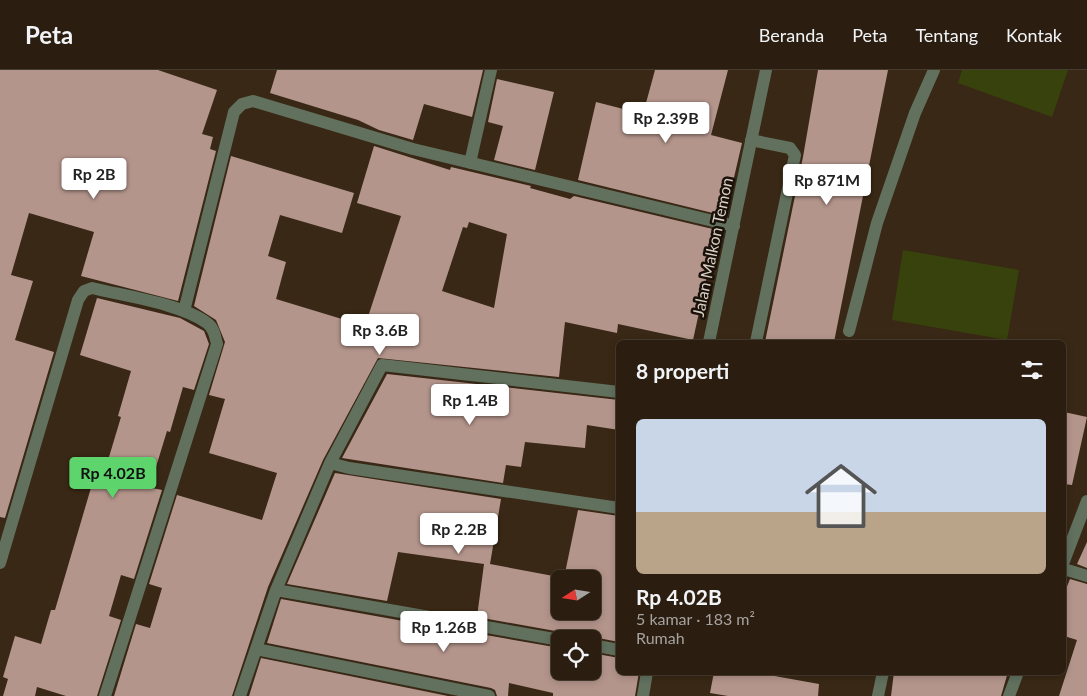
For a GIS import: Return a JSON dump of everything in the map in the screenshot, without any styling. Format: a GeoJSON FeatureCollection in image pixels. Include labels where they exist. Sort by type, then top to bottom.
{"type":"FeatureCollection","features":[{"type":"Feature","properties":{"kind":"street"},"geometry":{"type":"LineString","coordinates":[[470,163],[491,70]]}},
{"type":"Feature","properties":{"kind":"street","name":"Jalan Malkon Temon"},"geometry":{"type":"LineString","coordinates":[[709,340],[766,70]]}},
{"type":"Feature","properties":{"kind":"street"},"geometry":{"type":"LineString","coordinates":[[850,331],[877,223],[915,113],[934,70]]}},
{"type":"Feature","properties":{"kind":"street"},"geometry":{"type":"LineString","coordinates":[[184,311],[234,112],[242,104],[253,101],[470,163],[734,226]]}},
{"type":"Feature","properties":{"kind":"street"},"geometry":{"type":"LineString","coordinates":[[751,140],[790,148],[794,155],[756,340]]}},
{"type":"Feature","properties":{"kind":"street"},"geometry":{"type":"LineString","coordinates":[[0,563],[78,300],[84,290],[92,288],[184,311],[208,324],[214,331],[217,344],[105,696]]}},
{"type":"Feature","properties":{"kind":"street"},"geometry":{"type":"LineString","coordinates":[[240,696],[276,590],[330,463],[382,365],[616,392]]}},
{"type":"Feature","properties":{"kind":"street"},"geometry":{"type":"LineString","coordinates":[[330,463],[349,468],[616,508]]}},
{"type":"Feature","properties":{"kind":"street"},"geometry":{"type":"LineString","coordinates":[[1066,556],[1087,500]]}},
{"type":"Feature","properties":{"kind":"street"},"geometry":{"type":"LineString","coordinates":[[1066,571],[1087,576]]}},
{"type":"Feature","properties":{"kind":"street"},"geometry":{"type":"LineString","coordinates":[[276,590],[551,638]]}},
{"type":"Feature","properties":{"kind":"street"},"geometry":{"type":"LineString","coordinates":[[601,647],[616,649]]}},
{"type":"Feature","properties":{"kind":"street"},"geometry":{"type":"LineString","coordinates":[[256,649],[489,696]]}},
{"type":"Feature","properties":{"kind":"street"},"geometry":{"type":"LineString","coordinates":[[643,696],[646,675]]}},
{"type":"Feature","properties":{"kind":"street"},"geometry":{"type":"LineString","coordinates":[[878,696],[882,675]]}},
{"type":"Feature","properties":{"kind":"street"},"geometry":{"type":"LineString","coordinates":[[1009,696],[1017,675]]}},
{"type":"Feature","properties":{"kind":"green space"},"geometry":{"type":"Polygon","coordinates":[[[962,70],[1068,70],[1052,117],[958,83],[962,70]]]}},
{"type":"Feature","properties":{"kind":"green space"},"geometry":{"type":"Polygon","coordinates":[[[903,250],[1019,270],[1007,340],[892,320],[903,250]]]}},
{"type":"Feature","properties":{"kind":"building"},"geometry":{"type":"Polygon","coordinates":[[[0,70],[158,70],[217,90],[202,134],[213,137],[210,149],[216,151],[178,301],[81,276],[94,232],[29,213],[11,275],[33,281],[15,340],[54,352],[5,518],[0,517],[0,70]]]}},
{"type":"Feature","properties":{"kind":"building"},"geometry":{"type":"Polygon","coordinates":[[[277,70],[483,70],[472,117],[424,104],[413,140],[379,130],[358,120],[270,93],[277,70]]]}},
{"type":"Feature","properties":{"kind":"building"},"geometry":{"type":"Polygon","coordinates":[[[655,70],[728,70],[711,135],[742,143],[725,216],[578,180],[596,102],[643,114],[655,70]]]}},
{"type":"Feature","properties":{"kind":"building"},"geometry":{"type":"Polygon","coordinates":[[[818,70],[888,70],[834,340],[765,340],[803,157],[818,70]]]}},
{"type":"Feature","properties":{"kind":"building"},"geometry":{"type":"Polygon","coordinates":[[[497,79],[554,92],[535,170],[494,160],[503,126],[488,122],[497,79]]]}},
{"type":"Feature","properties":{"kind":"building"},"geometry":{"type":"Polygon","coordinates":[[[374,146],[450,170],[451,167],[531,186],[530,188],[570,199],[574,196],[721,231],[720,239],[722,239],[717,264],[710,262],[693,340],[618,324],[617,333],[565,322],[559,377],[378,358],[323,460],[268,587],[232,696],[114,696],[136,624],[150,628],[162,588],[149,584],[177,495],[262,520],[277,473],[209,453],[225,399],[209,395],[225,342],[216,320],[194,306],[231,156],[354,193],[342,233],[280,215],[268,256],[286,262],[276,299],[365,326],[401,216],[357,203],[374,146]],[[469,222],[467,228],[463,227],[442,291],[494,308],[507,234],[469,222]]]}},
{"type":"Feature","properties":{"kind":"building"},"geometry":{"type":"Polygon","coordinates":[[[97,298],[180,318],[204,331],[209,344],[194,390],[183,387],[170,432],[167,431],[152,480],[154,481],[152,488],[162,490],[134,579],[121,575],[109,616],[121,620],[97,696],[66,696],[37,687],[35,696],[3,696],[8,679],[3,677],[15,636],[41,644],[51,610],[55,610],[98,464],[106,467],[121,417],[118,416],[131,371],[80,355],[97,298]]]}},
{"type":"Feature","properties":{"kind":"building"},"geometry":{"type":"Polygon","coordinates":[[[387,374],[616,400],[616,430],[587,425],[585,448],[525,442],[521,467],[506,465],[503,483],[342,458],[387,374]]]}},
{"type":"Feature","properties":{"kind":"building"},"geometry":{"type":"Polygon","coordinates":[[[1066,412],[1087,417],[1072,485],[1066,484],[1066,412]]]}},
{"type":"Feature","properties":{"kind":"building"},"geometry":{"type":"Polygon","coordinates":[[[335,473],[501,499],[490,564],[551,576],[551,620],[601,620],[601,570],[566,570],[578,510],[616,516],[616,641],[601,639],[601,630],[551,630],[477,617],[484,564],[398,552],[387,601],[287,584],[335,473]]]}},
{"type":"Feature","properties":{"kind":"building"},"geometry":{"type":"Polygon","coordinates":[[[1087,542],[1087,568],[1077,564],[1087,542]]]}},
{"type":"Feature","properties":{"kind":"building"},"geometry":{"type":"Polygon","coordinates":[[[1070,579],[1087,584],[1087,696],[1059,696],[1077,640],[1066,637],[1066,589],[1070,579]]]}},
{"type":"Feature","properties":{"kind":"building"},"geometry":{"type":"Polygon","coordinates":[[[281,599],[456,632],[457,630],[551,646],[551,680],[601,680],[601,655],[616,657],[616,675],[638,675],[635,696],[553,696],[553,693],[509,683],[508,696],[497,696],[495,690],[267,643],[281,599]]]}},
{"type":"Feature","properties":{"kind":"building"},"geometry":{"type":"Polygon","coordinates":[[[261,658],[448,696],[249,696],[261,658]]]}},
{"type":"Feature","properties":{"kind":"building"},"geometry":{"type":"Polygon","coordinates":[[[713,675],[770,675],[819,684],[818,696],[728,696],[710,693],[713,675]]]}},
{"type":"Feature","properties":{"kind":"building"},"geometry":{"type":"Polygon","coordinates":[[[894,675],[1007,675],[1001,696],[891,696],[894,675]]]}}]}
